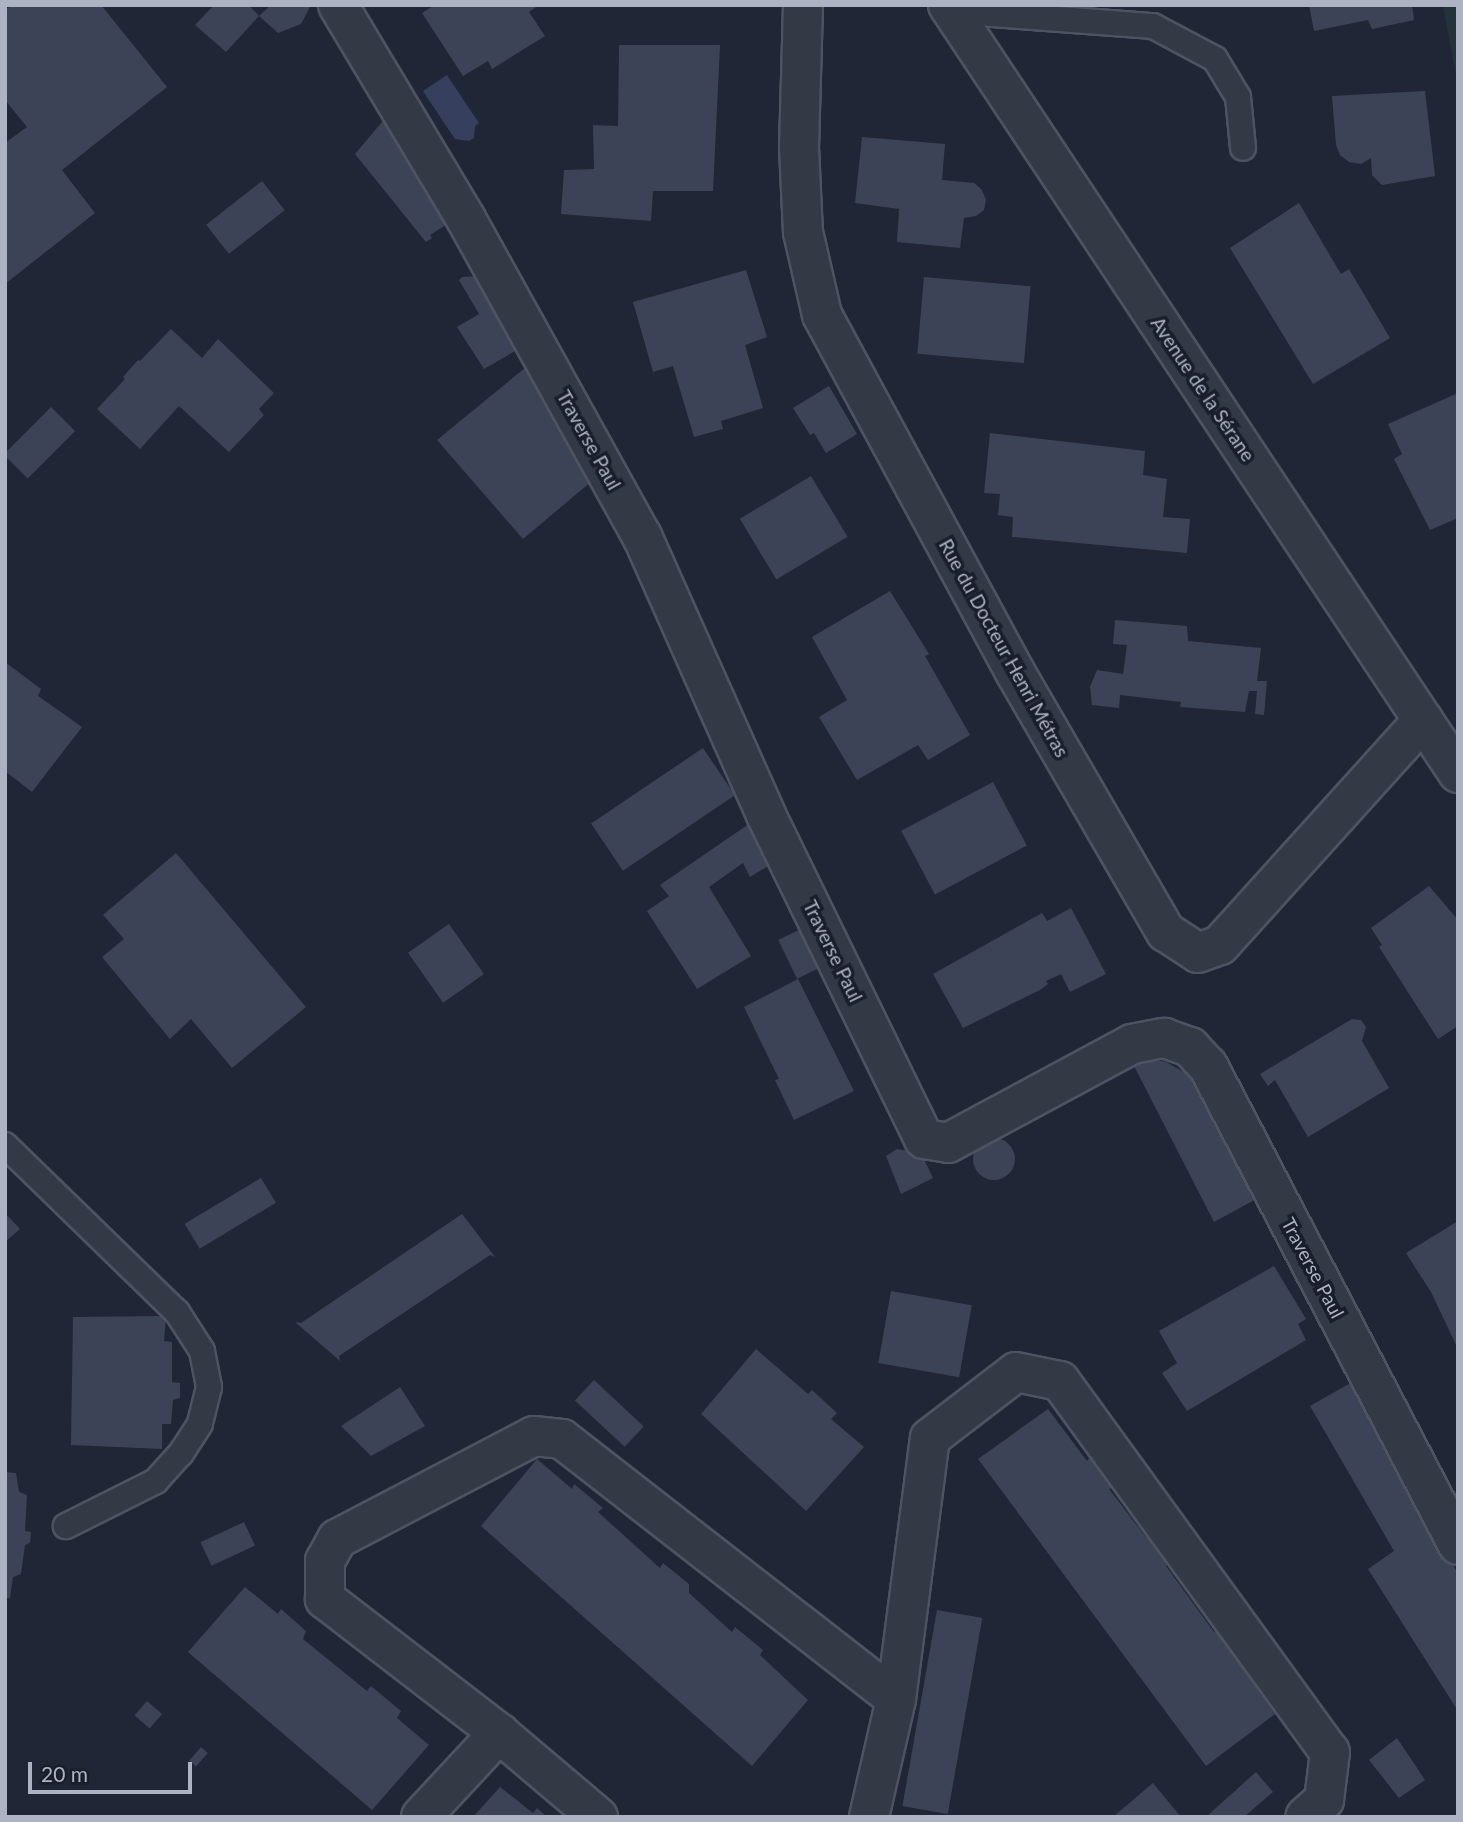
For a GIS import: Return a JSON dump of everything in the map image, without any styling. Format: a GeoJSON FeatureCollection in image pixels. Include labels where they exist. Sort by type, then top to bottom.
{"type":"FeatureCollection","features":[{"type":"Feature","properties":{"kind":"street","name":"Traverse Paul"},"geometry":{"type":"LineString","coordinates":[[338,5],[466,219],[642,537],[766,814],[924,1139],[948,1143],[1132,1044],[1164,1038],[1190,1047],[1208,1066],[1458,1545]]}},
{"type":"Feature","properties":{"kind":"street","name":"Rue du Docteur Henri Métras"},"geometry":{"type":"LineString","coordinates":[[803,5],[799,148],[803,232],[822,315],[1014,672],[1166,932],[1198,953],[1220,945],[1423,720]]}},
{"type":"Feature","properties":{"kind":"street","name":"Avenue de la Sérane"},"geometry":{"type":"LineString","coordinates":[[950,8],[1458,772]]}},
{"type":"Feature","properties":{"kind":"street"},"geometry":{"type":"LineString","coordinates":[[869,1817],[896,1699],[930,1438],[1016,1373],[1060,1381],[1329,1752],[1324,1800],[1305,1817]]}},
{"type":"Feature","properties":{"kind":"street"},"geometry":{"type":"LineString","coordinates":[[598,1817],[499,1732],[325,1599],[325,1561],[337,1539],[534,1436],[562,1440],[896,1699]]}},
{"type":"Feature","properties":{"kind":"street"},"geometry":{"type":"LineString","coordinates":[[421,1817],[499,1732]]}},
{"type":"Feature","properties":{"kind":"lane"},"geometry":{"type":"LineString","coordinates":[[950,8],[1153,26],[1215,59],[1238,97],[1243,148]]}},
{"type":"Feature","properties":{"kind":"lane"},"geometry":{"type":"LineString","coordinates":[[5,1145],[177,1312],[202,1351],[209,1387],[200,1424],[181,1453],[156,1481],[66,1526]]}},
{"type":"Feature","properties":{"kind":"shaded area"},"geometry":{"type":"Polygon","coordinates":[[[1443,5],[1458,5],[1458,87],[1443,5]]]}},
{"type":"Feature","properties":{"kind":"water"},"geometry":{"type":"Polygon","coordinates":[[[447,75],[479,123],[475,126],[474,138],[469,141],[455,139],[423,91],[447,75]]]}},
{"type":"Feature","properties":{"kind":"building"},"geometry":{"type":"Polygon","coordinates":[[[12,5],[101,5],[167,87],[62,170],[95,213],[5,284],[5,143],[27,127],[5,100],[5,10],[12,5]]]}},
{"type":"Feature","properties":{"kind":"building"},"geometry":{"type":"Polygon","coordinates":[[[214,5],[249,5],[259,16],[226,52],[195,25],[214,5]]]}},
{"type":"Feature","properties":{"kind":"building"},"geometry":{"type":"Polygon","coordinates":[[[271,5],[311,5],[301,24],[278,33],[259,16],[271,5]]]}},
{"type":"Feature","properties":{"kind":"building"},"geometry":{"type":"Polygon","coordinates":[[[435,5],[539,5],[529,12],[545,36],[492,69],[488,61],[463,76],[422,13],[435,5]]]}},
{"type":"Feature","properties":{"kind":"building"},"geometry":{"type":"Polygon","coordinates":[[[1309,5],[1412,5],[1414,20],[1372,29],[1368,20],[1314,31],[1309,5]]]}},
{"type":"Feature","properties":{"kind":"building"},"geometry":{"type":"Polygon","coordinates":[[[619,45],[720,45],[713,191],[653,191],[651,221],[561,214],[564,170],[594,169],[593,125],[618,126],[619,45]]]}},
{"type":"Feature","properties":{"kind":"building"},"geometry":{"type":"Polygon","coordinates":[[[1425,91],[1435,176],[1382,185],[1372,175],[1371,158],[1361,164],[1349,162],[1340,155],[1336,145],[1332,96],[1425,91]]]}},
{"type":"Feature","properties":{"kind":"building"},"geometry":{"type":"Polygon","coordinates":[[[387,116],[449,223],[430,235],[432,238],[426,242],[355,154],[387,116]]]}},
{"type":"Feature","properties":{"kind":"building"},"geometry":{"type":"Polygon","coordinates":[[[862,137],[945,144],[942,180],[974,183],[982,190],[986,200],[984,210],[976,216],[964,218],[960,248],[897,242],[899,209],[855,203],[862,137]]]}},
{"type":"Feature","properties":{"kind":"building"},"geometry":{"type":"Polygon","coordinates":[[[262,181],[285,210],[229,254],[206,225],[262,181]]]}},
{"type":"Feature","properties":{"kind":"building"},"geometry":{"type":"Polygon","coordinates":[[[1299,203],[1341,274],[1349,269],[1390,338],[1313,384],[1230,248],[1299,203]]]}},
{"type":"Feature","properties":{"kind":"building"},"geometry":{"type":"Polygon","coordinates":[[[746,270],[767,337],[745,345],[763,408],[721,421],[723,429],[694,437],[673,366],[653,372],[633,302],[746,270]]]}},
{"type":"Feature","properties":{"kind":"building"},"geometry":{"type":"Polygon","coordinates":[[[480,276],[522,347],[484,369],[457,327],[479,314],[459,280],[462,277],[480,276]]]}},
{"type":"Feature","properties":{"kind":"building"},"geometry":{"type":"Polygon","coordinates":[[[924,277],[1031,286],[1024,363],[917,354],[924,277]]]}},
{"type":"Feature","properties":{"kind":"building"},"geometry":{"type":"Polygon","coordinates":[[[171,329],[202,358],[218,339],[274,393],[259,409],[264,415],[229,452],[179,406],[140,449],[97,409],[125,379],[123,377],[138,360],[171,329]]]}},
{"type":"Feature","properties":{"kind":"building"},"geometry":{"type":"Polygon","coordinates":[[[537,358],[599,475],[523,539],[437,440],[537,358]]]}},
{"type":"Feature","properties":{"kind":"building"},"geometry":{"type":"Polygon","coordinates":[[[829,386],[857,434],[826,453],[814,433],[810,435],[793,408],[829,386]]]}},
{"type":"Feature","properties":{"kind":"building"},"geometry":{"type":"Polygon","coordinates":[[[1458,393],[1458,518],[1430,530],[1394,459],[1402,454],[1388,424],[1458,393]]]}},
{"type":"Feature","properties":{"kind":"building"},"geometry":{"type":"Polygon","coordinates":[[[51,407],[75,431],[28,478],[5,453],[51,407]]]}},
{"type":"Feature","properties":{"kind":"building"},"geometry":{"type":"Polygon","coordinates":[[[990,433],[1145,451],[1143,475],[1167,479],[1163,517],[1190,519],[1187,553],[1012,537],[1013,517],[998,515],[1000,494],[984,493],[990,433]]]}},
{"type":"Feature","properties":{"kind":"building"},"geometry":{"type":"Polygon","coordinates":[[[811,476],[848,537],[776,580],[740,519],[811,476]]]}},
{"type":"Feature","properties":{"kind":"building"},"geometry":{"type":"Polygon","coordinates":[[[890,591],[929,654],[925,656],[970,735],[928,760],[918,745],[857,780],[819,717],[847,700],[812,637],[890,591]]]}},
{"type":"Feature","properties":{"kind":"building"},"geometry":{"type":"Polygon","coordinates":[[[1115,620],[1187,626],[1188,641],[1261,648],[1257,681],[1267,681],[1264,715],[1255,714],[1257,691],[1249,691],[1245,712],[1180,707],[1181,702],[1120,695],[1119,708],[1092,705],[1090,687],[1097,670],[1123,674],[1127,645],[1113,644],[1115,620]]]}},
{"type":"Feature","properties":{"kind":"building"},"geometry":{"type":"Polygon","coordinates":[[[5,662],[41,689],[38,696],[82,727],[32,792],[5,771],[5,662]]]}},
{"type":"Feature","properties":{"kind":"building"},"geometry":{"type":"Polygon","coordinates":[[[703,748],[735,795],[623,871],[591,823],[703,748]]]}},
{"type":"Feature","properties":{"kind":"building"},"geometry":{"type":"Polygon","coordinates":[[[993,782],[1027,846],[935,894],[901,831],[993,782]]]}},
{"type":"Feature","properties":{"kind":"building"},"geometry":{"type":"Polygon","coordinates":[[[759,817],[780,859],[750,877],[743,863],[709,887],[751,956],[697,989],[647,911],[669,896],[660,885],[759,817]]]}},
{"type":"Feature","properties":{"kind":"building"},"geometry":{"type":"Polygon","coordinates":[[[176,853],[306,1007],[232,1068],[191,1019],[170,1039],[102,957],[124,939],[103,915],[176,853]]]}},
{"type":"Feature","properties":{"kind":"building"},"geometry":{"type":"Polygon","coordinates":[[[1429,886],[1458,920],[1458,1026],[1438,1039],[1379,947],[1382,945],[1371,928],[1429,886]]]}},
{"type":"Feature","properties":{"kind":"building"},"geometry":{"type":"Polygon","coordinates":[[[1071,908],[1106,974],[1070,992],[1061,974],[1046,981],[1048,984],[1040,990],[963,1028],[933,974],[1042,913],[1047,921],[1071,908]]]}},
{"type":"Feature","properties":{"kind":"building"},"geometry":{"type":"Polygon","coordinates":[[[449,924],[484,974],[443,1003],[408,953],[449,924]]]}},
{"type":"Feature","properties":{"kind":"building"},"geometry":{"type":"Polygon","coordinates":[[[807,926],[826,965],[797,979],[778,940],[807,926]]]}},
{"type":"Feature","properties":{"kind":"building"},"geometry":{"type":"Polygon","coordinates":[[[798,979],[854,1091],[794,1120],[775,1080],[779,1079],[744,1007],[798,979]]]}},
{"type":"Feature","properties":{"kind":"building"},"geometry":{"type":"Polygon","coordinates":[[[1352,1019],[1361,1020],[1366,1027],[1362,1041],[1389,1088],[1308,1137],[1275,1080],[1268,1086],[1260,1074],[1352,1019]]]}},
{"type":"Feature","properties":{"kind":"building"},"geometry":{"type":"Polygon","coordinates":[[[1140,1056],[1166,1062],[1198,1080],[1260,1197],[1214,1222],[1131,1060],[1140,1056]]]}},
{"type":"Feature","properties":{"kind":"building"},"geometry":{"type":"Polygon","coordinates":[[[994,1138],[1009,1144],[1015,1159],[1009,1174],[994,1180],[979,1174],[973,1159],[979,1144],[994,1138]]]}},
{"type":"Feature","properties":{"kind":"building"},"geometry":{"type":"Polygon","coordinates":[[[897,1149],[921,1153],[933,1178],[901,1194],[886,1156],[897,1149]]]}},
{"type":"Feature","properties":{"kind":"building"},"geometry":{"type":"Polygon","coordinates":[[[261,1178],[276,1203],[200,1249],[185,1224],[261,1178]]]}},
{"type":"Feature","properties":{"kind":"building"},"geometry":{"type":"Polygon","coordinates":[[[5,1213],[20,1229],[5,1242],[5,1213]]]}},
{"type":"Feature","properties":{"kind":"building"},"geometry":{"type":"Polygon","coordinates":[[[462,1214],[495,1257],[490,1255],[339,1356],[340,1361],[295,1322],[301,1323],[462,1214]]]}},
{"type":"Feature","properties":{"kind":"building"},"geometry":{"type":"Polygon","coordinates":[[[1458,1221],[1458,1349],[1431,1292],[1406,1253],[1458,1221]]]}},
{"type":"Feature","properties":{"kind":"building"},"geometry":{"type":"Polygon","coordinates":[[[1274,1266],[1306,1319],[1298,1324],[1306,1340],[1187,1411],[1162,1373],[1177,1363],[1159,1331],[1274,1266]]]}},
{"type":"Feature","properties":{"kind":"building"},"geometry":{"type":"Polygon","coordinates":[[[891,1291],[972,1305],[959,1377],[878,1363],[891,1291]]]}},
{"type":"Feature","properties":{"kind":"building"},"geometry":{"type":"Polygon","coordinates":[[[166,1316],[164,1341],[172,1342],[172,1382],[180,1383],[180,1398],[173,1400],[171,1424],[162,1424],[162,1449],[71,1445],[73,1317],[166,1316]]]}},
{"type":"Feature","properties":{"kind":"building"},"geometry":{"type":"Polygon","coordinates":[[[756,1349],[808,1394],[812,1390],[837,1413],[831,1419],[864,1447],[806,1511],[701,1414],[756,1349]]]}},
{"type":"Feature","properties":{"kind":"building"},"geometry":{"type":"Polygon","coordinates":[[[594,1380],[644,1426],[625,1447],[575,1400],[594,1380]]]}},
{"type":"Feature","properties":{"kind":"building"},"geometry":{"type":"Polygon","coordinates":[[[1354,1381],[1458,1574],[1458,1711],[1368,1569],[1394,1551],[1310,1406],[1354,1381]]]}},
{"type":"Feature","properties":{"kind":"building"},"geometry":{"type":"Polygon","coordinates":[[[400,1387],[425,1426],[371,1456],[341,1426],[400,1387]]]}},
{"type":"Feature","properties":{"kind":"building"},"geometry":{"type":"Polygon","coordinates":[[[1048,1409],[1087,1461],[1091,1456],[1115,1487],[1109,1489],[1146,1537],[1150,1533],[1171,1562],[1166,1566],[1214,1632],[1220,1628],[1241,1656],[1238,1662],[1275,1714],[1206,1766],[978,1459],[1048,1409]]]}},
{"type":"Feature","properties":{"kind":"building"},"geometry":{"type":"Polygon","coordinates":[[[537,1459],[572,1489],[574,1484],[603,1508],[598,1512],[660,1568],[663,1563],[689,1584],[689,1593],[732,1632],[735,1627],[763,1650],[760,1655],[808,1700],[752,1766],[481,1526],[537,1459]]]}},
{"type":"Feature","properties":{"kind":"building"},"geometry":{"type":"Polygon","coordinates":[[[5,1472],[16,1473],[19,1492],[27,1495],[25,1531],[31,1532],[30,1543],[25,1545],[21,1574],[13,1577],[10,1598],[5,1598],[5,1472]]]}},
{"type":"Feature","properties":{"kind":"building"},"geometry":{"type":"Polygon","coordinates":[[[244,1522],[255,1546],[211,1566],[200,1542],[244,1522]]]}},
{"type":"Feature","properties":{"kind":"building"},"geometry":{"type":"Polygon","coordinates":[[[245,1587],[278,1614],[281,1609],[306,1631],[303,1639],[367,1691],[371,1686],[401,1711],[397,1718],[429,1745],[372,1810],[188,1652],[245,1587]]]}},
{"type":"Feature","properties":{"kind":"building"},"geometry":{"type":"Polygon","coordinates":[[[937,1610],[982,1618],[948,1814],[902,1806],[937,1610]]]}},
{"type":"Feature","properties":{"kind":"building"},"geometry":{"type":"Polygon","coordinates":[[[147,1701],[162,1714],[150,1728],[135,1715],[147,1701]]]}},
{"type":"Feature","properties":{"kind":"building"},"geometry":{"type":"Polygon","coordinates":[[[1397,1738],[1425,1780],[1399,1798],[1369,1760],[1397,1738]]]}},
{"type":"Feature","properties":{"kind":"building"},"geometry":{"type":"Polygon","coordinates":[[[201,1747],[208,1753],[196,1766],[189,1761],[201,1747]]]}},
{"type":"Feature","properties":{"kind":"building"},"geometry":{"type":"Polygon","coordinates":[[[1256,1772],[1273,1792],[1244,1817],[1206,1817],[1256,1772]]]}},
{"type":"Feature","properties":{"kind":"building"},"geometry":{"type":"Polygon","coordinates":[[[1153,1783],[1181,1817],[1113,1817],[1153,1783]]]}},
{"type":"Feature","properties":{"kind":"building"},"geometry":{"type":"Polygon","coordinates":[[[500,1787],[533,1813],[537,1808],[547,1817],[473,1817],[500,1787]]]}}]}
